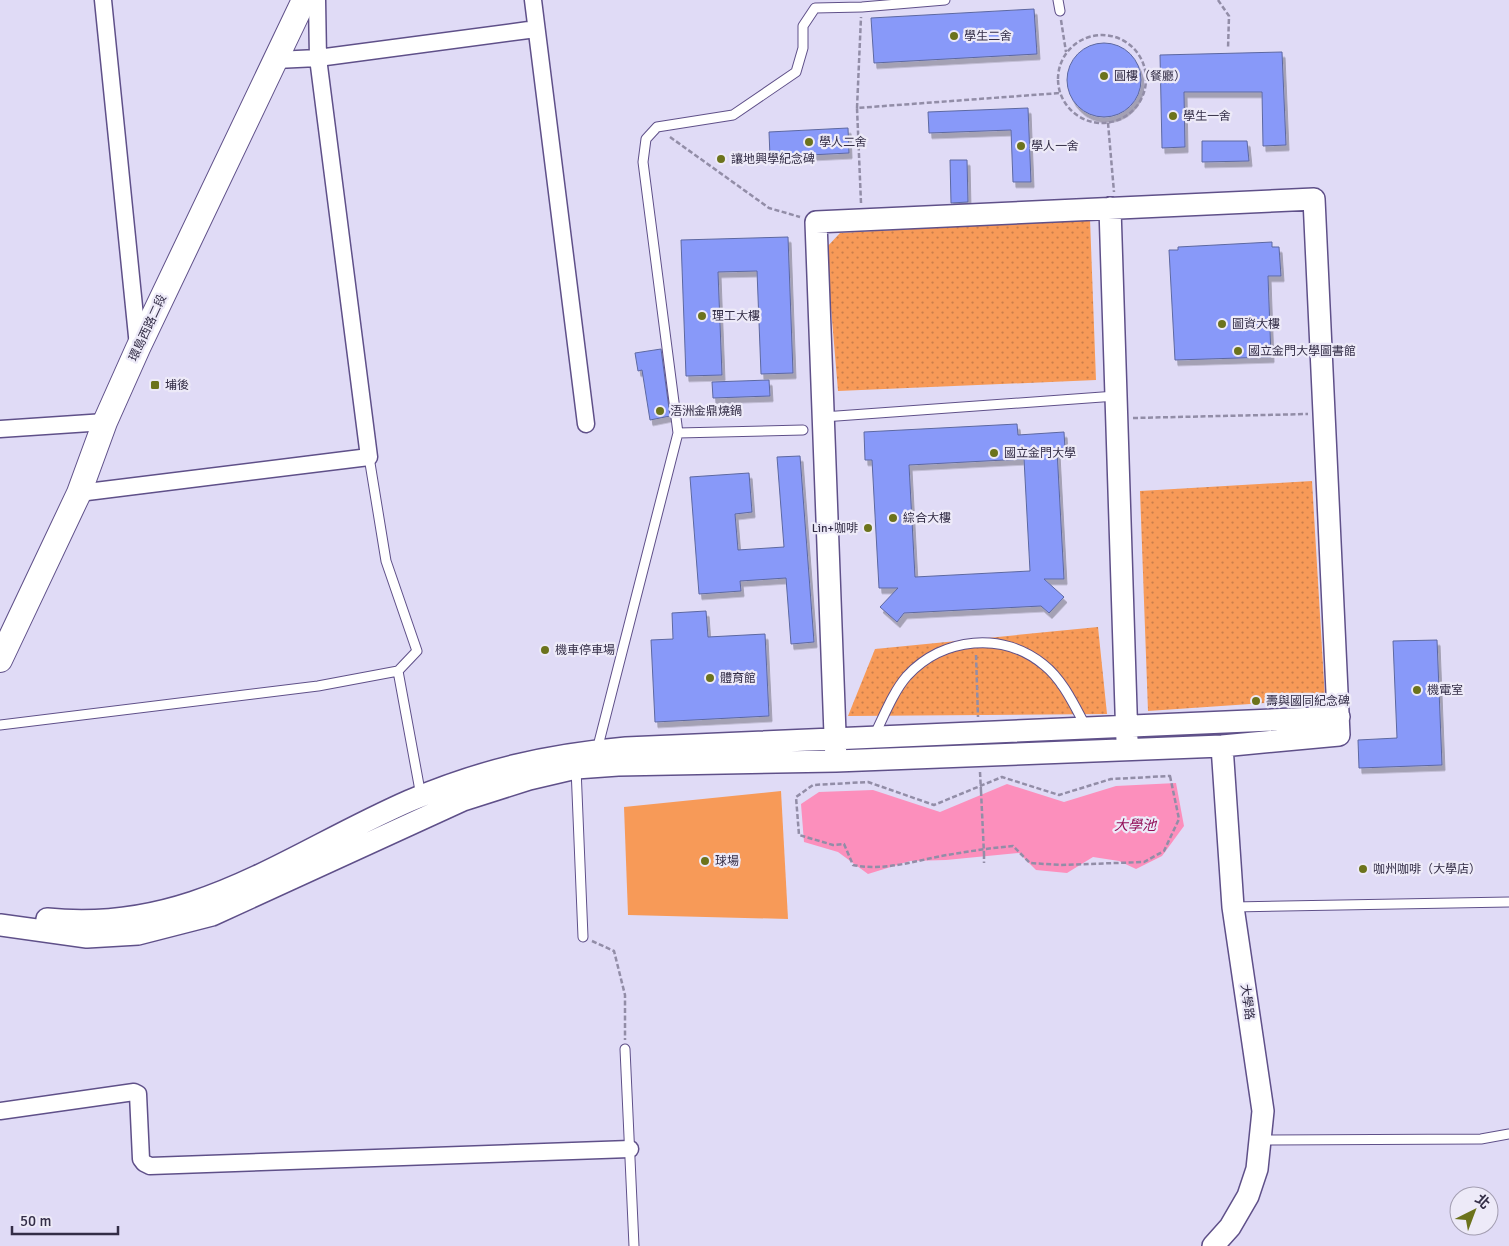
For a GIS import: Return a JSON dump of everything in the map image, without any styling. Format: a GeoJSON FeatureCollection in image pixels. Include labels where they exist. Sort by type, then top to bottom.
{"type":"FeatureCollection","features":[{"type":"Feature","properties":{"kind":"main road","name":"環島西路二段"},"geometry":{"type":"LineString","coordinates":[[0,660],[79,493],[105,422],[138,348],[304,0]]}},
{"type":"Feature","properties":{"kind":"street"},"geometry":{"type":"LineString","coordinates":[[103,0],[138,348]]}},
{"type":"Feature","properties":{"kind":"street"},"geometry":{"type":"LineString","coordinates":[[79,493],[369,458],[318,58],[317,0]]}},
{"type":"Feature","properties":{"kind":"street"},"geometry":{"type":"LineString","coordinates":[[533,0],[586,424]]}},
{"type":"Feature","properties":{"kind":"street"},"geometry":{"type":"LineString","coordinates":[[276,60],[318,58],[536,29]]}},
{"type":"Feature","properties":{"kind":"street"},"geometry":{"type":"LineString","coordinates":[[836,761],[816,222],[1314,199],[1339,726]]}},
{"type":"Feature","properties":{"kind":"street"},"geometry":{"type":"LineString","coordinates":[[1110,208],[1128,748]]}},
{"type":"Feature","properties":{"kind":"street"},"geometry":{"type":"LineString","coordinates":[[0,429],[105,422]]}},
{"type":"Feature","properties":{"kind":"street"},"geometry":{"type":"LineString","coordinates":[[0,912],[66,921],[138,916],[180,908],[218,894],[285,864],[421,797],[490,770],[548,757],[596,751],[1127,726],[1339,726]]}},
{"type":"Feature","properties":{"kind":"street"},"geometry":{"type":"LineString","coordinates":[[0,925],[87,937],[138,934],[212,915],[463,800],[529,779],[576,768],[618,765],[836,761],[1128,748],[1222,746],[1339,726]]}},
{"type":"Feature","properties":{"kind":"street","name":"大學路"},"geometry":{"type":"LineString","coordinates":[[1214,1246],[1230,1227],[1248,1196],[1257,1169],[1262,1140],[1263,1111],[1233,907],[1222,746]]}},
{"type":"Feature","properties":{"kind":"street"},"geometry":{"type":"LineString","coordinates":[[0,1111],[134,1092],[138,1094],[141,1159],[150,1166],[630,1149]]}},
{"type":"Feature","properties":{"kind":"lane"},"geometry":{"type":"LineString","coordinates":[[596,751],[678,433],[643,162],[646,139],[657,127],[733,115],[796,72],[803,48],[803,26],[815,8],[862,7],[944,0]]}},
{"type":"Feature","properties":{"kind":"lane"},"geometry":{"type":"LineString","coordinates":[[1058,0],[1060,11]]}},
{"type":"Feature","properties":{"kind":"lane"},"geometry":{"type":"LineString","coordinates":[[823,417],[1116,396]]}},
{"type":"Feature","properties":{"kind":"lane"},"geometry":{"type":"LineString","coordinates":[[678,433],[803,430]]}},
{"type":"Feature","properties":{"kind":"lane"},"geometry":{"type":"LineString","coordinates":[[0,724],[318,686],[398,671],[416,651],[386,561],[369,458]]}},
{"type":"Feature","properties":{"kind":"lane"},"geometry":{"type":"LineString","coordinates":[[874,737],[906,676],[928,657],[955,644],[984,641],[1016,648],[1045,665],[1065,690],[1087,728]]}},
{"type":"Feature","properties":{"kind":"lane"},"geometry":{"type":"LineString","coordinates":[[398,671],[421,797]]}},
{"type":"Feature","properties":{"kind":"lane"},"geometry":{"type":"LineString","coordinates":[[576,768],[583,937]]}},
{"type":"Feature","properties":{"kind":"lane"},"geometry":{"type":"LineString","coordinates":[[1233,907],[1509,902]]}},
{"type":"Feature","properties":{"kind":"lane"},"geometry":{"type":"LineString","coordinates":[[625,1049],[634,1246]]}},
{"type":"Feature","properties":{"kind":"lane"},"geometry":{"type":"LineString","coordinates":[[1262,1140],[1481,1139],[1509,1134]]}},
{"type":"Feature","properties":{"kind":"path"},"geometry":{"type":"LineString","coordinates":[[1218,0],[1229,16],[1228,50]]}},
{"type":"Feature","properties":{"kind":"path"},"geometry":{"type":"LineString","coordinates":[[862,7],[857,108],[862,220]]}},
{"type":"Feature","properties":{"kind":"path"},"geometry":{"type":"LineString","coordinates":[[1060,11],[1066,52]]}},
{"type":"Feature","properties":{"kind":"path"},"geometry":{"type":"LineString","coordinates":[[1098,34],[1112,35],[1125,41],[1136,50],[1143,62],[1146,76],[1145,91],[1138,105],[1127,116],[1108,122],[1097,123],[1082,119],[1070,110],[1060,93],[1057,82],[1058,68],[1066,52],[1072,45],[1084,37],[1098,34]]}},
{"type":"Feature","properties":{"kind":"path"},"geometry":{"type":"LineString","coordinates":[[857,108],[1060,93]]}},
{"type":"Feature","properties":{"kind":"path"},"geometry":{"type":"LineString","coordinates":[[1108,122],[1115,188],[1110,208]]}},
{"type":"Feature","properties":{"kind":"path"},"geometry":{"type":"LineString","coordinates":[[657,127],[769,208],[816,222]]}},
{"type":"Feature","properties":{"kind":"path"},"geometry":{"type":"LineString","coordinates":[[1117,418],[1324,414]]}},
{"type":"Feature","properties":{"kind":"path"},"geometry":{"type":"LineString","coordinates":[[976,653],[978,715]]}},
{"type":"Feature","properties":{"kind":"path"},"geometry":{"type":"LineString","coordinates":[[1170,776],[1179,819],[1164,851],[1144,862],[1061,866],[1030,863],[1013,846],[983,849],[904,864],[862,867],[853,865],[844,844],[833,845],[799,835],[796,797],[813,785],[868,782],[934,805],[980,785],[1002,777],[1059,795],[1111,779],[1170,776]]}},
{"type":"Feature","properties":{"kind":"path"},"geometry":{"type":"LineString","coordinates":[[981,791],[984,862]]}},
{"type":"Feature","properties":{"kind":"path"},"geometry":{"type":"LineString","coordinates":[[583,937],[614,951],[625,995],[625,1049]]}},
{"type":"Feature","properties":{"kind":"shaded area"},"geometry":{"type":"Polygon","coordinates":[[[1090,219],[1096,380],[838,391],[826,248],[840,233],[1090,219]]]}},
{"type":"Feature","properties":{"kind":"shaded area"},"geometry":{"type":"Polygon","coordinates":[[[1312,481],[1325,699],[1148,711],[1140,491],[1312,481]]]}},
{"type":"Feature","properties":{"kind":"shaded area"},"geometry":{"type":"Polygon","coordinates":[[[1098,627],[1107,714],[848,716],[875,649],[1098,627]]]}},
{"type":"Feature","properties":{"kind":"shaded area","name":"球場"},"geometry":{"type":"Polygon","coordinates":[[[781,791],[788,919],[628,915],[624,807],[781,791]]]}},
{"type":"Feature","properties":{"kind":"water","name":"大學池"},"geometry":{"type":"Polygon","coordinates":[[[1176,783],[1184,826],[1162,856],[1136,869],[1119,861],[1093,857],[1067,873],[1036,870],[1019,853],[946,860],[910,861],[868,874],[838,852],[804,842],[801,804],[819,792],[873,790],[940,812],[1007,784],[1064,802],[1116,786],[1176,783]]]}},
{"type":"Feature","properties":{"kind":"building","name":"學生二舍"},"geometry":{"type":"Polygon","coordinates":[[[1034,9],[1037,54],[874,63],[871,18],[1034,9]]]}},
{"type":"Feature","properties":{"kind":"building","name":"圓樓（餐廳）"},"geometry":{"type":"Polygon","coordinates":[[[1104,43],[1118,46],[1130,54],[1138,66],[1141,80],[1138,94],[1130,106],[1118,114],[1104,117],[1090,114],[1078,106],[1070,94],[1067,80],[1070,66],[1078,54],[1090,46],[1104,43]]]}},
{"type":"Feature","properties":{"kind":"building","name":"學生一舍"},"geometry":{"type":"Polygon","coordinates":[[[1282,52],[1286,145],[1263,146],[1262,92],[1184,92],[1185,147],[1162,148],[1160,55],[1282,52]]]}},
{"type":"Feature","properties":{"kind":"building","name":"學人一舍"},"geometry":{"type":"Polygon","coordinates":[[[1028,108],[1031,182],[1013,182],[1011,130],[929,133],[928,112],[1028,108]]]}},
{"type":"Feature","properties":{"kind":"building","name":"學人二舍"},"geometry":{"type":"Polygon","coordinates":[[[848,128],[849,153],[770,157],[769,132],[848,128]]]}},
{"type":"Feature","properties":{"kind":"building"},"geometry":{"type":"Polygon","coordinates":[[[1202,141],[1247,141],[1249,161],[1202,162],[1202,141]]]}},
{"type":"Feature","properties":{"kind":"building"},"geometry":{"type":"Polygon","coordinates":[[[950,160],[967,160],[968,202],[951,203],[950,160]]]}},
{"type":"Feature","properties":{"kind":"building","name":"理工大樓"},"geometry":{"type":"Polygon","coordinates":[[[788,237],[793,373],[761,374],[757,271],[718,272],[722,375],[686,376],[681,240],[788,237]]]}},
{"type":"Feature","properties":{"kind":"building"},"geometry":{"type":"Polygon","coordinates":[[[1272,242],[1272,247],[1279,247],[1281,276],[1268,276],[1271,357],[1175,360],[1169,250],[1178,250],[1178,247],[1272,242]]]}},
{"type":"Feature","properties":{"kind":"building"},"geometry":{"type":"Polygon","coordinates":[[[661,349],[670,416],[650,420],[642,370],[638,371],[635,353],[661,349]]]}},
{"type":"Feature","properties":{"kind":"building"},"geometry":{"type":"Polygon","coordinates":[[[769,380],[770,396],[713,398],[712,382],[769,380]]]}},
{"type":"Feature","properties":{"kind":"building","name":"綜合大樓"},"geometry":{"type":"Polygon","coordinates":[[[1017,424],[1018,435],[1064,432],[1065,449],[1057,450],[1064,579],[1044,579],[1064,597],[1049,613],[1041,606],[904,613],[897,622],[880,607],[898,588],[879,588],[872,460],[865,460],[864,432],[1017,424]],[[1024,459],[909,465],[915,577],[1030,571],[1024,459]]]}},
{"type":"Feature","properties":{"kind":"building"},"geometry":{"type":"Polygon","coordinates":[[[800,456],[814,642],[791,644],[786,578],[740,581],[741,591],[699,594],[690,477],[749,473],[752,512],[735,514],[738,550],[784,547],[777,457],[800,456]]]}},
{"type":"Feature","properties":{"kind":"building","name":"體育館"},"geometry":{"type":"Polygon","coordinates":[[[706,611],[708,637],[765,634],[769,716],[655,722],[651,640],[673,639],[672,613],[706,611]]]}},
{"type":"Feature","properties":{"kind":"building","name":"機電室"},"geometry":{"type":"Polygon","coordinates":[[[1437,640],[1442,765],[1359,768],[1358,740],[1397,738],[1393,641],[1437,640]]]}},
{"type":"Feature","properties":{"kind":"place","name":"學生二舍"},"geometry":{"type":"Point","coordinates":[954,36]}},
{"type":"Feature","properties":{"kind":"place","name":"圓樓（餐廳）"},"geometry":{"type":"Point","coordinates":[1104,76]}},
{"type":"Feature","properties":{"kind":"place","name":"學生一舍"},"geometry":{"type":"Point","coordinates":[1173,116]}},
{"type":"Feature","properties":{"kind":"place","name":"學人二舍"},"geometry":{"type":"Point","coordinates":[809,142]}},
{"type":"Feature","properties":{"kind":"place","name":"學人一舍"},"geometry":{"type":"Point","coordinates":[1021,146]}},
{"type":"Feature","properties":{"kind":"place","name":"讓地興學紀念碑"},"geometry":{"type":"Point","coordinates":[721,159]}},
{"type":"Feature","properties":{"kind":"place","name":"理工大樓"},"geometry":{"type":"Point","coordinates":[702,316]}},
{"type":"Feature","properties":{"kind":"place","name":"圖資大樓"},"geometry":{"type":"Point","coordinates":[1222,324]}},
{"type":"Feature","properties":{"kind":"place","name":"國立金門大學圖書館"},"geometry":{"type":"Point","coordinates":[1238,351]}},
{"type":"Feature","properties":{"kind":"place","name":"埔後"},"geometry":{"type":"Point","coordinates":[155,385]}},
{"type":"Feature","properties":{"kind":"place","name":"浯洲金鼎燒鍋"},"geometry":{"type":"Point","coordinates":[660,411]}},
{"type":"Feature","properties":{"kind":"place","name":"國立金門大學"},"geometry":{"type":"Point","coordinates":[994,453]}},
{"type":"Feature","properties":{"kind":"place","name":"綜合大樓"},"geometry":{"type":"Point","coordinates":[893,518]}},
{"type":"Feature","properties":{"kind":"place","name":"Lin+咖啡"},"geometry":{"type":"Point","coordinates":[868,528]}},
{"type":"Feature","properties":{"kind":"place","name":"機車停車場"},"geometry":{"type":"Point","coordinates":[545,650]}},
{"type":"Feature","properties":{"kind":"place","name":"體育館"},"geometry":{"type":"Point","coordinates":[710,678]}},
{"type":"Feature","properties":{"kind":"place","name":"機電室"},"geometry":{"type":"Point","coordinates":[1417,690]}},
{"type":"Feature","properties":{"kind":"place","name":"壽與國同紀念碑"},"geometry":{"type":"Point","coordinates":[1256,701]}},
{"type":"Feature","properties":{"kind":"place","name":"球場"},"geometry":{"type":"Point","coordinates":[705,861]}},
{"type":"Feature","properties":{"kind":"place","name":"咖州咖啡（大學店）"},"geometry":{"type":"Point","coordinates":[1363,869]}}]}
